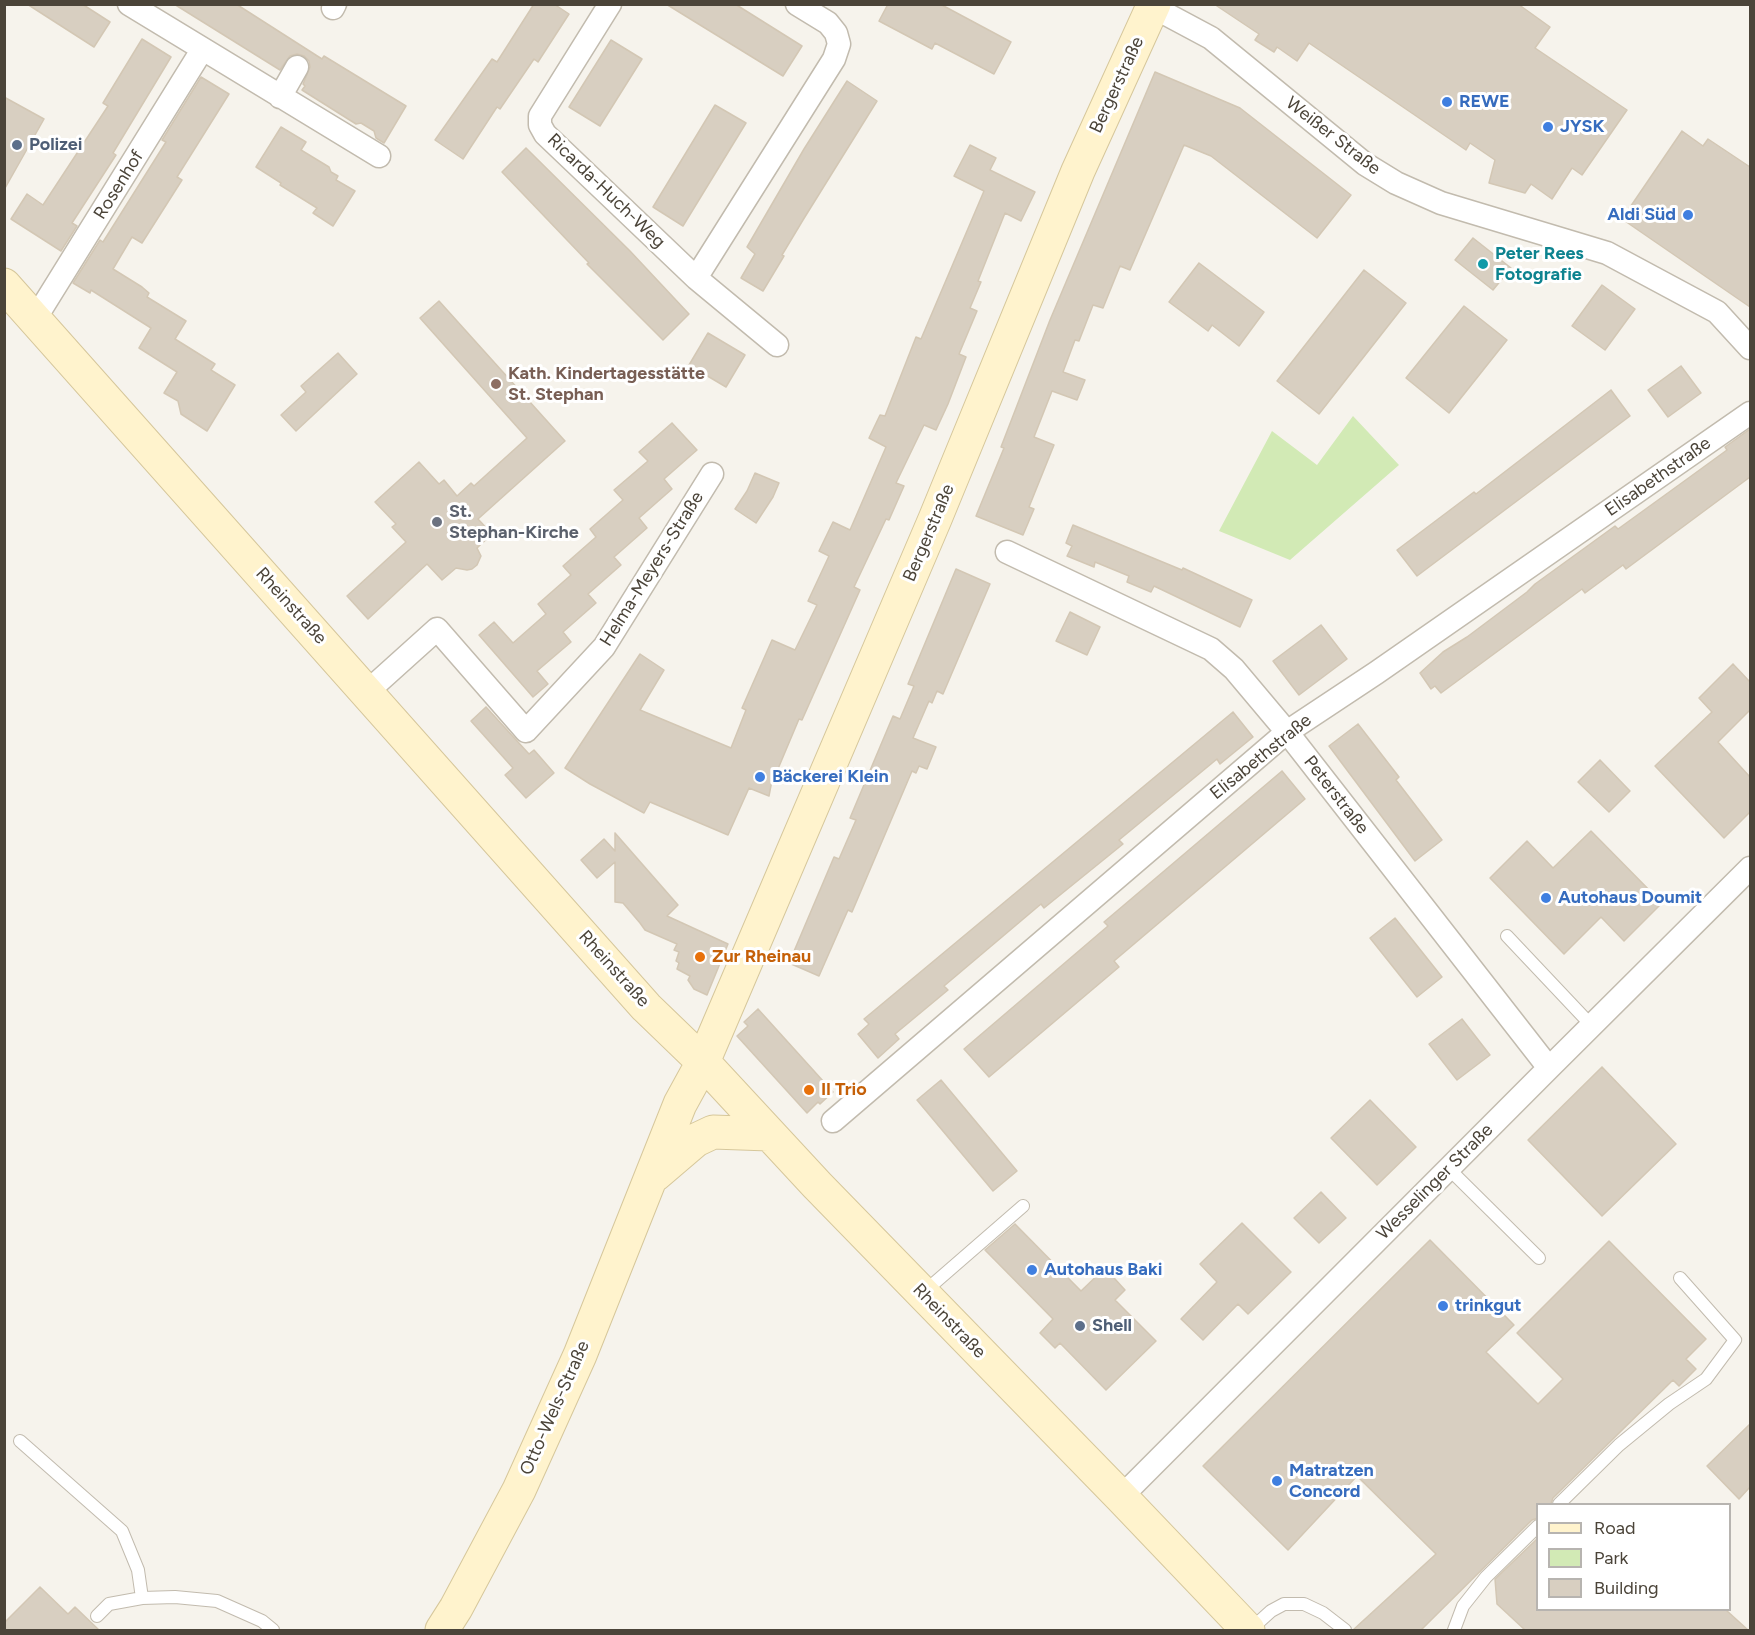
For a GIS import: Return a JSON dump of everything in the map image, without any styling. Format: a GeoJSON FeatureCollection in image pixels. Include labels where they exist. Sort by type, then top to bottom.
{"type":"FeatureCollection","features":[{"type":"Feature","properties":{"kind":"street","name":"Ricarda-Huch-Weg"},"geometry":{"type":"LineString","coordinates":[[610,4],[540,116],[540,124],[545,134],[696,278],[777,345]]}},
{"type":"Feature","properties":{"kind":"street"},"geometry":{"type":"LineString","coordinates":[[696,278],[834,59],[839,44],[836,33],[828,23],[797,4]]}},
{"type":"Feature","properties":{"kind":"street","name":"Weißer Straße"},"geometry":{"type":"LineString","coordinates":[[1153,6],[1211,38],[1365,164],[1401,186],[1441,203],[1607,253],[1717,312],[1750,348]]}},
{"type":"Feature","properties":{"kind":"street","name":"Bergerstraße"},"geometry":{"type":"LineString","coordinates":[[703,1062],[930,530],[1078,171],[1153,6]]}},
{"type":"Feature","properties":{"kind":"street"},"geometry":{"type":"LineString","coordinates":[[134,8],[378,156]]}},
{"type":"Feature","properties":{"kind":"street","name":"Rosenhof"},"geometry":{"type":"LineString","coordinates":[[35,319],[202,50]]}},
{"type":"Feature","properties":{"kind":"street"},"geometry":{"type":"LineString","coordinates":[[280,97],[297,67]]}},
{"type":"Feature","properties":{"kind":"street","name":"Rheinstraße"},"geometry":{"type":"LineString","coordinates":[[4,285],[646,1006],[703,1062],[769,1134],[1249,1630]]}},
{"type":"Feature","properties":{"kind":"street","name":"Elisabethstraße"},"geometry":{"type":"LineString","coordinates":[[833,1121],[1287,732],[1376,673],[1750,413]]}},
{"type":"Feature","properties":{"kind":"street","name":"Helma-Meyers-Straße"},"geometry":{"type":"LineString","coordinates":[[367,692],[436,629],[526,731],[604,647],[712,474]]}},
{"type":"Feature","properties":{"kind":"street","name":"Peterstraße"},"geometry":{"type":"LineString","coordinates":[[1007,552],[1210,649],[1234,669],[1287,732],[1549,1068]]}},
{"type":"Feature","properties":{"kind":"street","name":"Wesselinger Straße"},"geometry":{"type":"LineString","coordinates":[[1121,1497],[1750,868]]}},
{"type":"Feature","properties":{"kind":"street","name":"Otto-Wels-Straße"},"geometry":{"type":"LineString","coordinates":[[442,1630],[519,1490],[580,1355],[680,1104],[703,1062]]}},
{"type":"Feature","properties":{"kind":"street","name":"Otto-Wels-Straße"},"geometry":{"type":"LineString","coordinates":[[651,1178],[696,1140],[713,1132],[769,1134]]}},
{"type":"Feature","properties":{"kind":"lane"},"geometry":{"type":"LineString","coordinates":[[1507,936],[1592,1026]]}},
{"type":"Feature","properties":{"kind":"lane"},"geometry":{"type":"LineString","coordinates":[[1448,1168],[1539,1258]]}},
{"type":"Feature","properties":{"kind":"lane"},"geometry":{"type":"LineString","coordinates":[[923,1293],[1023,1206]]}},
{"type":"Feature","properties":{"kind":"lane"},"geometry":{"type":"LineString","coordinates":[[1560,1503],[1619,1445],[1669,1404],[1706,1379],[1735,1340],[1680,1278]]}},
{"type":"Feature","properties":{"kind":"lane"},"geometry":{"type":"LineString","coordinates":[[20,1441],[122,1531],[138,1570],[142,1598]]}},
{"type":"Feature","properties":{"kind":"lane"},"geometry":{"type":"LineString","coordinates":[[1454,1630],[1463,1606],[1486,1577],[1536,1528]]}},
{"type":"Feature","properties":{"kind":"lane"},"geometry":{"type":"LineString","coordinates":[[97,1616],[109,1604],[142,1598],[175,1597],[217,1601],[262,1621],[273,1630]]}},
{"type":"Feature","properties":{"kind":"lane"},"geometry":{"type":"LineString","coordinates":[[1249,1630],[1271,1611],[1284,1604],[1304,1604],[1323,1613],[1345,1630]]}},
{"type":"Feature","properties":{"kind":"green space"},"geometry":{"type":"Polygon","coordinates":[[[1353,416],[1399,465],[1290,560],[1219,531],[1272,431],[1317,465],[1353,416]]]}},
{"type":"Feature","properties":{"kind":"building"},"geometry":{"type":"Polygon","coordinates":[[[27,4],[82,4],[110,22],[94,47],[27,4]]]}},
{"type":"Feature","properties":{"kind":"building"},"geometry":{"type":"Polygon","coordinates":[[[174,4],[236,4],[322,59],[324,56],[406,106],[384,143],[376,138],[374,131],[361,123],[356,124],[302,90],[310,67],[309,61],[304,56],[297,54],[290,56],[280,70],[174,4]]]}},
{"type":"Feature","properties":{"kind":"building"},"geometry":{"type":"Polygon","coordinates":[[[534,4],[554,4],[569,14],[538,62],[534,59],[500,109],[497,107],[463,159],[435,140],[492,59],[497,62],[534,4]]]}},
{"type":"Feature","properties":{"kind":"building"},"geometry":{"type":"Polygon","coordinates":[[[666,4],[735,4],[802,46],[783,76],[666,4]]]}},
{"type":"Feature","properties":{"kind":"building"},"geometry":{"type":"Polygon","coordinates":[[[888,4],[940,4],[1011,42],[994,74],[935,43],[932,49],[879,21],[888,4]]]}},
{"type":"Feature","properties":{"kind":"building","name":"REWE"},"geometry":{"type":"Polygon","coordinates":[[[1214,4],[1518,4],[1550,27],[1535,48],[1627,110],[1582,175],[1572,168],[1552,199],[1531,184],[1525,193],[1489,183],[1495,160],[1470,143],[1466,150],[1309,43],[1297,61],[1277,47],[1274,52],[1255,40],[1259,34],[1214,4]]]}},
{"type":"Feature","properties":{"kind":"building"},"geometry":{"type":"Polygon","coordinates":[[[142,39],[171,57],[113,153],[116,155],[72,223],[77,226],[61,251],[11,219],[27,194],[43,205],[108,106],[103,103],[142,39]]]}},
{"type":"Feature","properties":{"kind":"building"},"geometry":{"type":"Polygon","coordinates":[[[611,40],[642,59],[600,126],[569,107],[611,40]]]}},
{"type":"Feature","properties":{"kind":"building"},"geometry":{"type":"Polygon","coordinates":[[[1155,72],[1240,108],[1351,195],[1317,238],[1211,156],[1184,145],[1130,270],[1120,266],[1103,308],[1093,305],[1079,341],[1075,340],[1063,372],[1085,380],[1077,400],[1052,391],[1034,437],[1054,445],[1029,507],[1034,509],[1023,535],[976,516],[1004,448],[1001,447],[1050,320],[1155,72]]]}},
{"type":"Feature","properties":{"kind":"building"},"geometry":{"type":"Polygon","coordinates":[[[201,77],[229,94],[177,177],[182,180],[142,243],[132,237],[113,269],[142,287],[149,293],[147,297],[186,321],[175,339],[215,364],[211,370],[235,385],[207,431],[181,414],[178,401],[164,393],[177,372],[139,348],[151,328],[91,290],[90,293],[73,283],[100,240],[103,242],[166,142],[162,140],[201,77]]]}},
{"type":"Feature","properties":{"kind":"building"},"geometry":{"type":"Polygon","coordinates":[[[847,81],[877,101],[782,255],[784,256],[763,291],[741,278],[755,254],[747,247],[847,81]]]}},
{"type":"Feature","properties":{"kind":"building","name":"Polizei"},"geometry":{"type":"Polygon","coordinates":[[[4,97],[44,119],[4,190],[4,97]]]}},
{"type":"Feature","properties":{"kind":"building"},"geometry":{"type":"Polygon","coordinates":[[[715,105],[746,123],[683,226],[653,207],[715,105]]]}},
{"type":"Feature","properties":{"kind":"building"},"geometry":{"type":"Polygon","coordinates":[[[281,127],[306,142],[301,150],[329,167],[331,172],[338,176],[336,180],[355,191],[333,226],[313,213],[317,208],[256,167],[281,127]]]}},
{"type":"Feature","properties":{"kind":"building","name":"Aldi Süd"},"geometry":{"type":"Polygon","coordinates":[[[1682,131],[1703,146],[1708,139],[1750,167],[1750,307],[1622,219],[1682,131]]]}},
{"type":"Feature","properties":{"kind":"building"},"geometry":{"type":"Polygon","coordinates":[[[970,145],[996,158],[990,170],[1035,192],[1021,221],[1005,213],[978,281],[981,282],[970,308],[977,311],[959,354],[966,357],[948,404],[936,430],[924,425],[896,483],[904,486],[854,587],[860,590],[802,720],[799,719],[775,776],[773,775],[769,796],[749,788],[728,835],[650,802],[644,813],[590,784],[565,768],[640,654],[664,670],[640,710],[731,748],[746,710],[742,708],[772,640],[795,650],[817,605],[808,601],[829,556],[819,551],[833,522],[850,530],[886,447],[869,438],[880,415],[885,416],[916,337],[921,339],[984,191],[954,176],[970,145]]]}},
{"type":"Feature","properties":{"kind":"building"},"geometry":{"type":"Polygon","coordinates":[[[526,148],[630,251],[689,314],[663,340],[587,264],[589,263],[502,172],[526,148]]]}},
{"type":"Feature","properties":{"kind":"building","name":"Peter Rees Fotografie"},"geometry":{"type":"Polygon","coordinates":[[[1473,238],[1511,268],[1493,290],[1455,260],[1473,238]]]}},
{"type":"Feature","properties":{"kind":"building"},"geometry":{"type":"Polygon","coordinates":[[[1199,263],[1264,312],[1239,346],[1212,325],[1208,331],[1169,302],[1199,263]]]}},
{"type":"Feature","properties":{"kind":"building"},"geometry":{"type":"Polygon","coordinates":[[[1364,270],[1406,303],[1319,414],[1277,381],[1364,270]]]}},
{"type":"Feature","properties":{"kind":"building"},"geometry":{"type":"Polygon","coordinates":[[[1602,285],[1635,309],[1605,350],[1572,326],[1602,285]]]}},
{"type":"Feature","properties":{"kind":"building"},"geometry":{"type":"Polygon","coordinates":[[[439,301],[565,441],[478,519],[492,534],[477,548],[481,556],[477,565],[467,570],[456,568],[442,580],[427,564],[368,619],[347,596],[406,542],[392,527],[396,524],[375,502],[419,462],[439,484],[444,480],[457,496],[471,483],[474,486],[527,438],[420,318],[439,301]]]}},
{"type":"Feature","properties":{"kind":"building"},"geometry":{"type":"Polygon","coordinates":[[[1464,306],[1507,340],[1449,413],[1406,378],[1464,306]]]}},
{"type":"Feature","properties":{"kind":"building"},"geometry":{"type":"Polygon","coordinates":[[[708,333],[745,355],[726,387],[689,365],[708,333]]]}},
{"type":"Feature","properties":{"kind":"building"},"geometry":{"type":"Polygon","coordinates":[[[338,353],[357,374],[296,431],[281,415],[306,392],[301,386],[338,353]]]}},
{"type":"Feature","properties":{"kind":"building"},"geometry":{"type":"Polygon","coordinates":[[[1681,366],[1701,393],[1668,417],[1648,390],[1681,366]]]}},
{"type":"Feature","properties":{"kind":"building"},"geometry":{"type":"Polygon","coordinates":[[[1611,390],[1630,416],[1417,576],[1397,550],[1474,492],[1476,494],[1611,390]]]}},
{"type":"Feature","properties":{"kind":"building"},"geometry":{"type":"Polygon","coordinates":[[[672,423],[697,450],[664,479],[672,489],[639,518],[647,528],[614,557],[621,565],[588,594],[596,603],[563,632],[571,642],[537,671],[548,684],[533,697],[479,635],[494,622],[513,643],[546,614],[538,604],[571,575],[563,566],[596,537],[590,529],[623,500],[614,490],[648,461],[639,452],[672,423]]]}},
{"type":"Feature","properties":{"kind":"building"},"geometry":{"type":"Polygon","coordinates":[[[1750,429],[1750,477],[1626,569],[1623,565],[1585,593],[1582,589],[1441,693],[1435,686],[1431,689],[1420,673],[1443,652],[1467,637],[1615,526],[1618,529],[1683,482],[1727,450],[1725,447],[1750,429]]]}},
{"type":"Feature","properties":{"kind":"building"},"geometry":{"type":"Polygon","coordinates":[[[755,473],[779,483],[756,523],[735,509],[755,473]]]}},
{"type":"Feature","properties":{"kind":"building"},"geometry":{"type":"Polygon","coordinates":[[[1073,525],[1182,570],[1183,568],[1252,600],[1240,627],[1154,586],[1151,592],[1127,582],[1129,576],[1095,562],[1094,567],[1067,556],[1072,546],[1066,543],[1073,525]]]}},
{"type":"Feature","properties":{"kind":"building"},"geometry":{"type":"Polygon","coordinates":[[[956,569],[990,584],[943,694],[937,691],[932,703],[929,701],[913,738],[936,747],[927,769],[919,766],[916,773],[912,771],[852,912],[848,910],[819,976],[789,963],[834,857],[839,859],[856,820],[850,818],[893,716],[900,719],[914,686],[908,684],[956,569]]]}},
{"type":"Feature","properties":{"kind":"building"},"geometry":{"type":"Polygon","coordinates":[[[1070,612],[1100,627],[1087,655],[1056,641],[1070,612]]]}},
{"type":"Feature","properties":{"kind":"building"},"geometry":{"type":"Polygon","coordinates":[[[1321,625],[1347,659],[1299,695],[1273,661],[1321,625]]]}},
{"type":"Feature","properties":{"kind":"building"},"geometry":{"type":"Polygon","coordinates":[[[1733,664],[1750,682],[1750,710],[1718,742],[1750,777],[1750,812],[1724,838],[1655,766],[1712,712],[1699,698],[1733,664]]]}},
{"type":"Feature","properties":{"kind":"building"},"geometry":{"type":"Polygon","coordinates":[[[486,707],[529,754],[534,750],[554,773],[526,798],[505,775],[513,768],[471,721],[486,707]]]}},
{"type":"Feature","properties":{"kind":"building"},"geometry":{"type":"Polygon","coordinates":[[[1233,712],[1253,737],[1220,764],[1217,759],[1119,840],[1123,844],[1044,908],[1041,904],[944,986],[948,990],[895,1034],[899,1039],[878,1058],[858,1034],[869,1024],[864,1019],[1233,712]]]}},
{"type":"Feature","properties":{"kind":"building"},"geometry":{"type":"Polygon","coordinates":[[[1358,724],[1399,777],[1396,780],[1442,840],[1415,861],[1329,746],[1358,724]]]}},
{"type":"Feature","properties":{"kind":"building"},"geometry":{"type":"Polygon","coordinates":[[[1600,760],[1630,791],[1609,812],[1578,782],[1600,760]]]}},
{"type":"Feature","properties":{"kind":"building"},"geometry":{"type":"Polygon","coordinates":[[[1282,771],[1305,799],[1114,961],[1119,967],[989,1077],[964,1049],[1108,926],[1104,922],[1282,771]]]}},
{"type":"Feature","properties":{"kind":"building"},"geometry":{"type":"Polygon","coordinates":[[[1591,831],[1662,903],[1624,941],[1601,917],[1564,954],[1490,878],[1527,841],[1553,868],[1591,831]]]}},
{"type":"Feature","properties":{"kind":"building"},"geometry":{"type":"Polygon","coordinates":[[[615,833],[678,905],[667,916],[728,944],[707,995],[694,989],[688,980],[690,976],[677,969],[679,963],[676,961],[679,952],[674,950],[677,944],[645,930],[623,903],[615,902],[615,862],[597,878],[581,860],[604,839],[615,851],[615,833]]]}},
{"type":"Feature","properties":{"kind":"building"},"geometry":{"type":"Polygon","coordinates":[[[1395,918],[1442,977],[1417,997],[1370,938],[1395,918]]]}},
{"type":"Feature","properties":{"kind":"building"},"geometry":{"type":"Polygon","coordinates":[[[758,1009],[833,1092],[807,1113],[737,1036],[748,1026],[744,1022],[758,1009]]]}},
{"type":"Feature","properties":{"kind":"building"},"geometry":{"type":"Polygon","coordinates":[[[1462,1019],[1490,1055],[1457,1080],[1429,1044],[1462,1019]]]}},
{"type":"Feature","properties":{"kind":"building"},"geometry":{"type":"Polygon","coordinates":[[[1602,1067],[1676,1144],[1602,1216],[1528,1140],[1602,1067]]]}},
{"type":"Feature","properties":{"kind":"building"},"geometry":{"type":"Polygon","coordinates":[[[941,1080],[1017,1171],[993,1191],[917,1100],[941,1080]]]}},
{"type":"Feature","properties":{"kind":"building"},"geometry":{"type":"Polygon","coordinates":[[[1370,1100],[1416,1147],[1377,1185],[1331,1138],[1370,1100]]]}},
{"type":"Feature","properties":{"kind":"building"},"geometry":{"type":"Polygon","coordinates":[[[1321,1192],[1346,1218],[1319,1243],[1294,1218],[1321,1192]]]}},
{"type":"Feature","properties":{"kind":"building"},"geometry":{"type":"Polygon","coordinates":[[[1242,1223],[1291,1272],[1248,1314],[1238,1304],[1203,1340],[1181,1319],[1217,1282],[1200,1264],[1242,1223]]]}},
{"type":"Feature","properties":{"kind":"building"},"geometry":{"type":"Polygon","coordinates":[[[1015,1224],[1081,1291],[1105,1268],[1125,1290],[1115,1300],[1156,1341],[1106,1390],[1060,1343],[1055,1348],[1040,1333],[1053,1319],[985,1250],[1015,1224]]]}},
{"type":"Feature","properties":{"kind":"building"},"geometry":{"type":"Polygon","coordinates":[[[1430,1240],[1514,1325],[1486,1352],[1538,1404],[1563,1379],[1517,1333],[1609,1241],[1706,1339],[1686,1359],[1696,1369],[1679,1386],[1673,1380],[1553,1498],[1551,1503],[1536,1503],[1536,1519],[1532,1520],[1421,1630],[1353,1630],[1436,1554],[1357,1476],[1288,1550],[1203,1466],[1430,1240]]]}},
{"type":"Feature","properties":{"kind":"building"},"geometry":{"type":"Polygon","coordinates":[[[1750,1424],[1750,1487],[1739,1499],[1707,1466],[1750,1424]]]}},
{"type":"Feature","properties":{"kind":"building"},"geometry":{"type":"Polygon","coordinates":[[[1536,1540],[1536,1611],[1727,1611],[1748,1630],[1525,1630],[1497,1604],[1495,1579],[1536,1540]]]}},
{"type":"Feature","properties":{"kind":"building"},"geometry":{"type":"Polygon","coordinates":[[[40,1587],[68,1614],[75,1607],[99,1630],[4,1630],[4,1623],[40,1587]]]}},
{"type":"Feature","properties":{"kind":"place","name":"REWE"},"geometry":{"type":"Point","coordinates":[1447,102]}},
{"type":"Feature","properties":{"kind":"place","name":"JYSK"},"geometry":{"type":"Point","coordinates":[1548,127]}},
{"type":"Feature","properties":{"kind":"place","name":"Polizei"},"geometry":{"type":"Point","coordinates":[17,145]}},
{"type":"Feature","properties":{"kind":"place","name":"Aldi Süd"},"geometry":{"type":"Point","coordinates":[1688,215]}},
{"type":"Feature","properties":{"kind":"place","name":"Peter Rees Fotografie"},"geometry":{"type":"Point","coordinates":[1483,264]}},
{"type":"Feature","properties":{"kind":"place","name":"Kath. Kindertagesstätte St. Stephan"},"geometry":{"type":"Point","coordinates":[496,384]}},
{"type":"Feature","properties":{"kind":"place","name":"St. Stephan-Kirche"},"geometry":{"type":"Point","coordinates":[437,522]}},
{"type":"Feature","properties":{"kind":"place","name":"Bäckerei Klein"},"geometry":{"type":"Point","coordinates":[760,777]}},
{"type":"Feature","properties":{"kind":"place","name":"Autohaus Doumit"},"geometry":{"type":"Point","coordinates":[1546,898]}},
{"type":"Feature","properties":{"kind":"place","name":"Zur Rheinau"},"geometry":{"type":"Point","coordinates":[700,957]}},
{"type":"Feature","properties":{"kind":"place","name":"Il Trio"},"geometry":{"type":"Point","coordinates":[809,1090]}},
{"type":"Feature","properties":{"kind":"place","name":"Autohaus Baki"},"geometry":{"type":"Point","coordinates":[1032,1270]}},
{"type":"Feature","properties":{"kind":"place","name":"trinkgut"},"geometry":{"type":"Point","coordinates":[1443,1306]}},
{"type":"Feature","properties":{"kind":"place","name":"Shell"},"geometry":{"type":"Point","coordinates":[1080,1326]}},
{"type":"Feature","properties":{"kind":"place","name":"Matratzen Concord"},"geometry":{"type":"Point","coordinates":[1277,1481]}}]}
